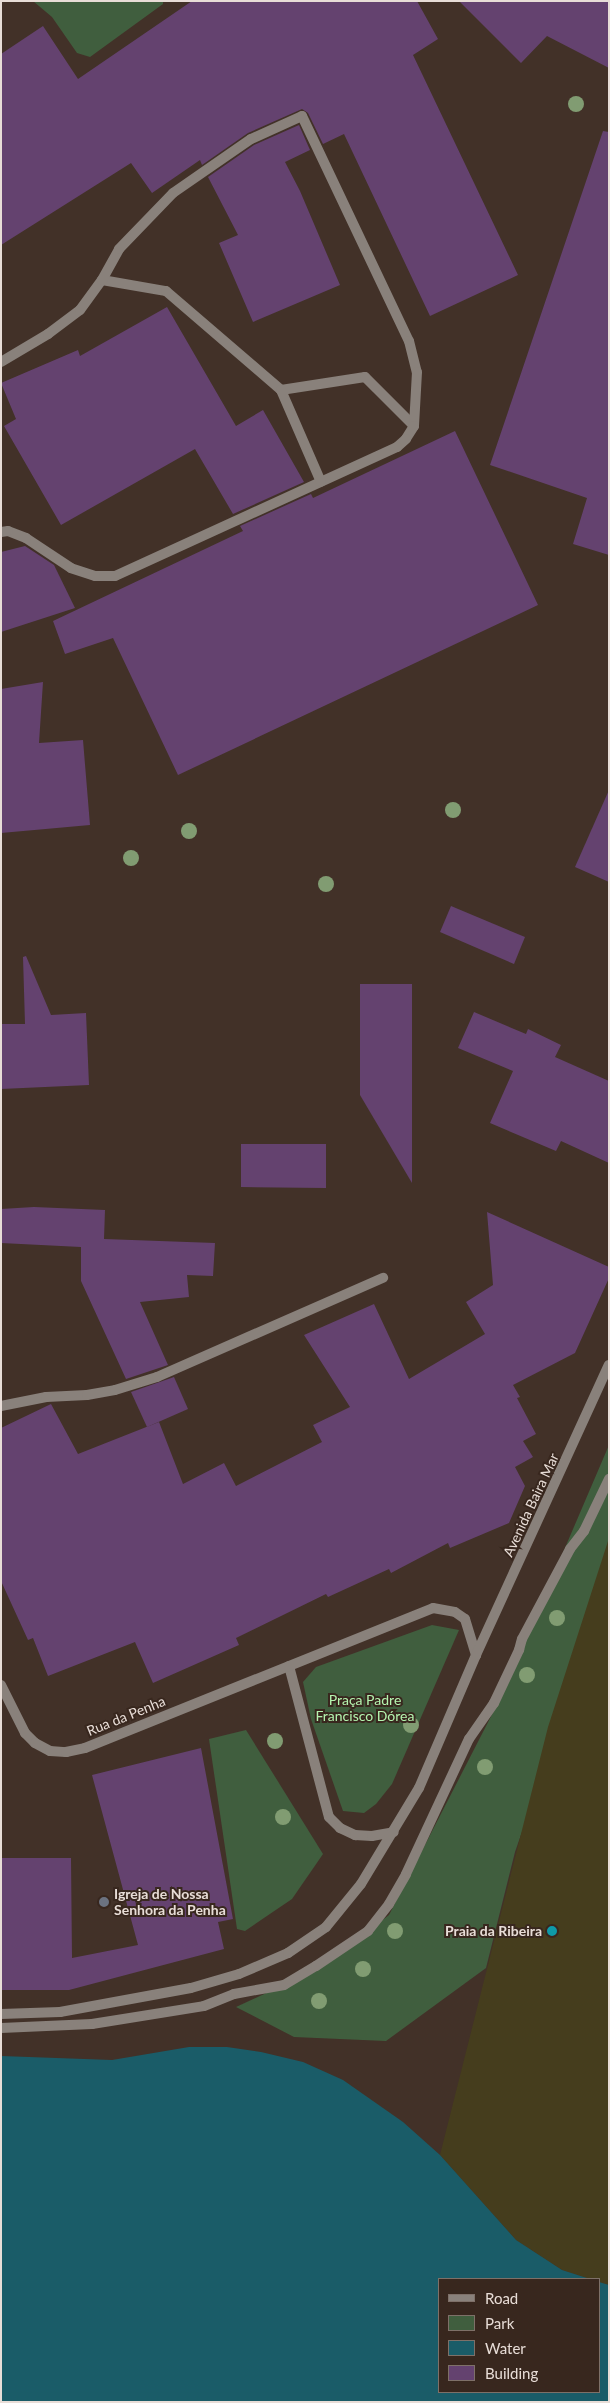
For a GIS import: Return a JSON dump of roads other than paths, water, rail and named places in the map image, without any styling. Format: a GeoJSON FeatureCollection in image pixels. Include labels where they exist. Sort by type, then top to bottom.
{"type":"FeatureCollection","features":[{"type":"Feature","properties":{"kind":"street"},"geometry":{"type":"LineString","coordinates":[[1,362],[48,334],[80,310],[102,280],[119,250],[173,193],[251,139],[302,116],[408,341],[418,372],[414,426],[406,439],[397,447],[115,576],[94,576],[71,568],[26,538],[8,531],[1,532]]}},
{"type":"Feature","properties":{"kind":"street"},"geometry":{"type":"LineString","coordinates":[[102,280],[166,291],[281,390],[321,482]]}},
{"type":"Feature","properties":{"kind":"street"},"geometry":{"type":"LineString","coordinates":[[281,390],[365,377],[414,426]]}},
{"type":"Feature","properties":{"kind":"street"},"geometry":{"type":"LineString","coordinates":[[1,1406],[46,1397],[86,1395],[115,1390],[157,1377],[384,1278]]}},
{"type":"Feature","properties":{"kind":"street","name":"Avenida Baira Mar"},"geometry":{"type":"LineString","coordinates":[[476,1655],[609,1366]]}},
{"type":"Feature","properties":{"kind":"street"},"geometry":{"type":"LineString","coordinates":[[1,2028],[92,2024],[204,2006],[234,1994],[284,1985],[368,1931],[389,1904],[406,1874],[469,1739],[494,1702],[519,1650],[522,1639],[570,1549],[584,1531],[609,1479]]}},
{"type":"Feature","properties":{"kind":"street"},"geometry":{"type":"LineString","coordinates":[[1,2014],[60,2012],[104,2006],[191,1988],[239,1974],[288,1953],[326,1927],[361,1884],[394,1832],[419,1788],[476,1655],[465,1619],[455,1612],[433,1608],[289,1666],[329,1817],[340,1828],[355,1835],[372,1836],[394,1832]]}},
{"type":"Feature","properties":{"kind":"street","name":"Rua da Penha"},"geometry":{"type":"LineString","coordinates":[[1,1685],[25,1733],[35,1743],[50,1751],[66,1752],[85,1748],[289,1666]]}},
{"type":"Feature","properties":{"kind":"water"},"geometry":{"type":"Polygon","coordinates":[[[189,2047],[227,2047],[261,2052],[303,2062],[343,2080],[403,2122],[440,2155],[516,2240],[562,2270],[587,2278],[438,2278],[438,2393],[600,2393],[600,2282],[609,2285],[609,2402],[1,2402],[1,2056],[112,2060],[189,2047]]]}},
{"type":"Feature","properties":{"kind":"place","name":"Igreja de Nossa Senhora da Penha"},"geometry":{"type":"Point","coordinates":[104,1902]}},
{"type":"Feature","properties":{"kind":"place","name":"Praia da Ribeira"},"geometry":{"type":"Point","coordinates":[552,1931]}},
{"type":"Feature","properties":{"kind":"park label","name":"Praça Padre Francisco Dórea"},"geometry":{"type":"Point","coordinates":[365,1708]}}]}
